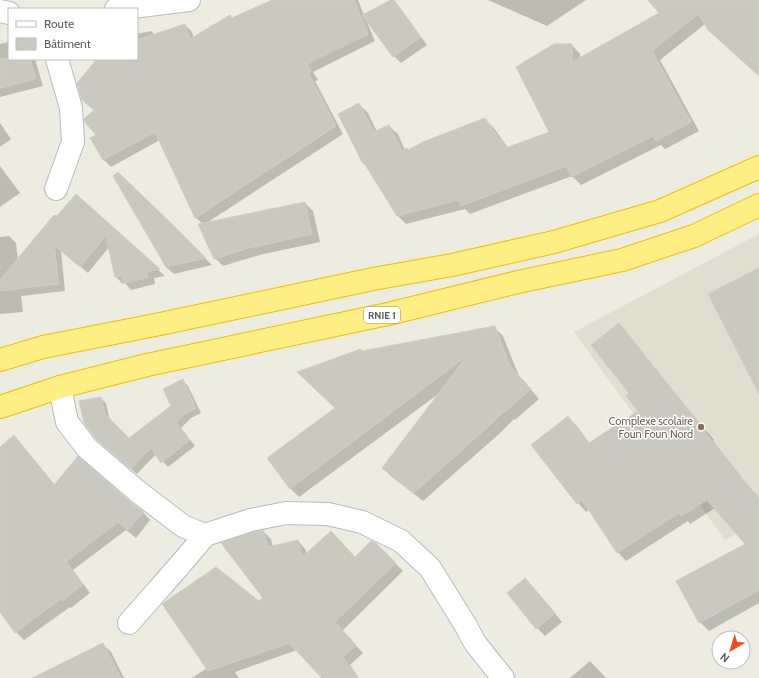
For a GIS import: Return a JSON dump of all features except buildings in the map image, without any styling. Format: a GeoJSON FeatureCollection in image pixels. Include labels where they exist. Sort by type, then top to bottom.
{"type":"FeatureCollection","features":[{"type":"Feature","properties":{"kind":"highway"},"geometry":{"type":"LineString","coordinates":[[0,360],[43,347],[373,279],[452,265],[554,242],[660,211],[759,167]]}},
{"type":"Feature","properties":{"kind":"highway","name":"RNIE 1"},"geometry":{"type":"LineString","coordinates":[[0,407],[60,388],[147,366],[388,314],[518,282],[622,260],[694,236],[759,204]]}},
{"type":"Feature","properties":{"kind":"street"},"geometry":{"type":"LineString","coordinates":[[124,8],[189,0]]}},
{"type":"Feature","properties":{"kind":"street"},"geometry":{"type":"LineString","coordinates":[[56,189],[73,142],[71,108],[57,60]]}},
{"type":"Feature","properties":{"kind":"street"},"geometry":{"type":"LineString","coordinates":[[60,388],[67,422],[87,448],[138,491],[183,526],[205,535]]}},
{"type":"Feature","properties":{"kind":"street"},"geometry":{"type":"LineString","coordinates":[[129,624],[205,535],[251,520],[286,513],[328,514],[362,522],[401,541],[430,568],[475,643],[503,678]]}},
{"type":"Feature","properties":{"kind":"shaded area","name":"Complexe scolaire Foun Foun Nord"},"geometry":{"type":"Polygon","coordinates":[[[759,234],[759,521],[725,540],[574,332],[759,234]]]}},
{"type":"Feature","properties":{"kind":"place","name":"Complexe scolaire Foun Foun Nord"},"geometry":{"type":"Point","coordinates":[701,427]}}]}
